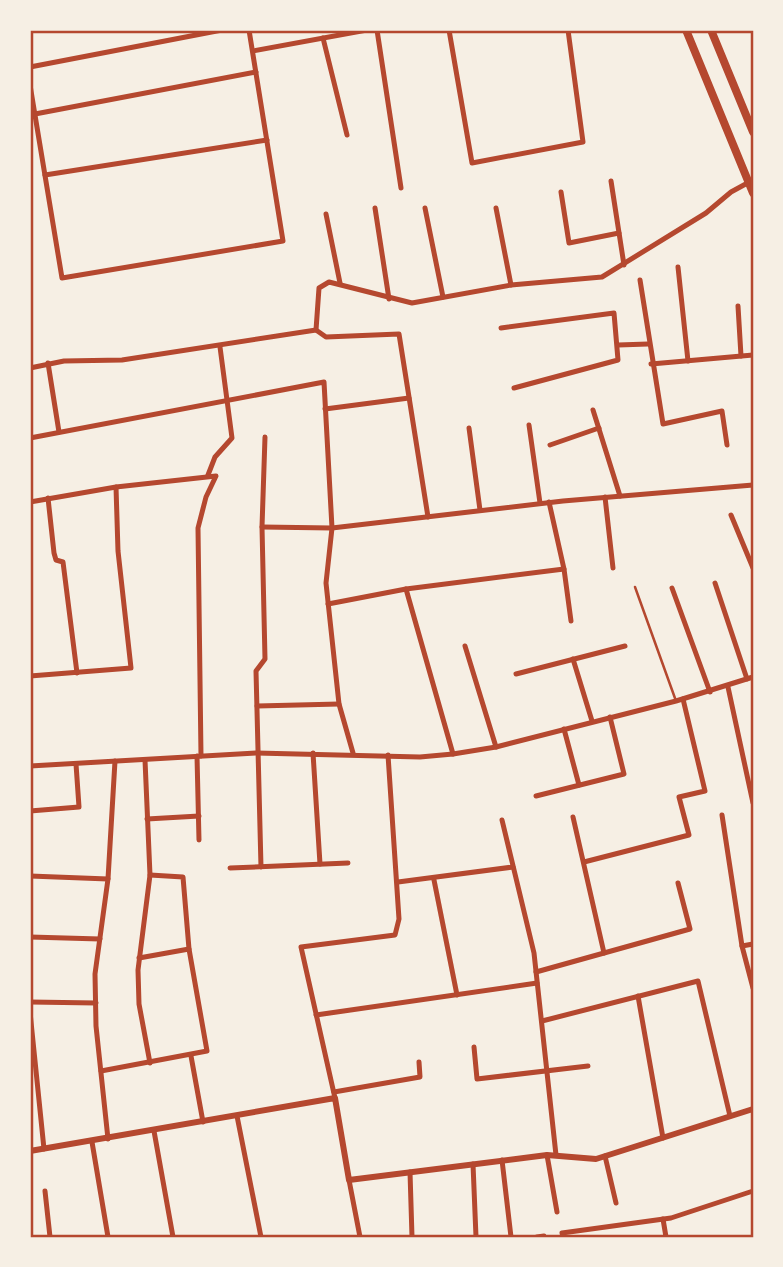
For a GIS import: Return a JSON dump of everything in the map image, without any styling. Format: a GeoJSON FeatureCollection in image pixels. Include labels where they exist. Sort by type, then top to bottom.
{"type":"FeatureCollection","features":[{"type":"Feature","properties":{"kind":"main road"},"geometry":{"type":"LineString","coordinates":[[686,30],[751,181],[753,193]]}},
{"type":"Feature","properties":{"kind":"main road"},"geometry":{"type":"LineString","coordinates":[[711,30],[752,129]]}},
{"type":"Feature","properties":{"kind":"street"},"geometry":{"type":"LineString","coordinates":[[30,67],[222,30]]}},
{"type":"Feature","properties":{"kind":"street"},"geometry":{"type":"LineString","coordinates":[[30,85],[62,278],[283,241],[249,30]]}},
{"type":"Feature","properties":{"kind":"street"},"geometry":{"type":"LineString","coordinates":[[253,51],[367,30]]}},
{"type":"Feature","properties":{"kind":"street"},"geometry":{"type":"LineString","coordinates":[[377,30],[401,188]]}},
{"type":"Feature","properties":{"kind":"street"},"geometry":{"type":"LineString","coordinates":[[449,30],[472,163],[583,142],[568,30]]}},
{"type":"Feature","properties":{"kind":"street"},"geometry":{"type":"LineString","coordinates":[[323,38],[347,135]]}},
{"type":"Feature","properties":{"kind":"street"},"geometry":{"type":"LineString","coordinates":[[34,114],[256,72]]}},
{"type":"Feature","properties":{"kind":"street"},"geometry":{"type":"LineString","coordinates":[[45,175],[267,141]]}},
{"type":"Feature","properties":{"kind":"street"},"geometry":{"type":"LineString","coordinates":[[611,181],[624,265]]}},
{"type":"Feature","properties":{"kind":"street"},"geometry":{"type":"LineString","coordinates":[[316,330],[319,288],[328,282],[412,303],[511,285],[601,277],[624,265],[751,181]]}},
{"type":"Feature","properties":{"kind":"street"},"geometry":{"type":"LineString","coordinates":[[561,192],[569,243],[619,233]]}},
{"type":"Feature","properties":{"kind":"street"},"geometry":{"type":"LineString","coordinates":[[375,208],[389,299]]}},
{"type":"Feature","properties":{"kind":"street"},"geometry":{"type":"LineString","coordinates":[[425,208],[443,297]]}},
{"type":"Feature","properties":{"kind":"street"},"geometry":{"type":"LineString","coordinates":[[496,208],[511,285]]}},
{"type":"Feature","properties":{"kind":"street"},"geometry":{"type":"LineString","coordinates":[[326,214],[340,283]]}},
{"type":"Feature","properties":{"kind":"street"},"geometry":{"type":"LineString","coordinates":[[678,267],[688,361]]}},
{"type":"Feature","properties":{"kind":"street"},"geometry":{"type":"LineString","coordinates":[[640,279],[651,364],[663,424],[722,411],[727,445]]}},
{"type":"Feature","properties":{"kind":"street"},"geometry":{"type":"LineString","coordinates":[[738,306],[741,356]]}},
{"type":"Feature","properties":{"kind":"street"},"geometry":{"type":"LineString","coordinates":[[501,328],[614,313],[618,360],[514,388]]}},
{"type":"Feature","properties":{"kind":"street"},"geometry":{"type":"LineString","coordinates":[[30,368],[48,363],[122,360],[220,347],[316,330],[326,337],[399,334],[428,517]]}},
{"type":"Feature","properties":{"kind":"street"},"geometry":{"type":"LineString","coordinates":[[618,345],[648,344]]}},
{"type":"Feature","properties":{"kind":"street"},"geometry":{"type":"LineString","coordinates":[[208,475],[215,457],[232,438],[220,347]]}},
{"type":"Feature","properties":{"kind":"street"},"geometry":{"type":"LineString","coordinates":[[651,364],[753,355]]}},
{"type":"Feature","properties":{"kind":"street"},"geometry":{"type":"LineString","coordinates":[[48,363],[59,432]]}},
{"type":"Feature","properties":{"kind":"street"},"geometry":{"type":"LineString","coordinates":[[30,438],[324,382],[332,528],[326,583],[339,704],[353,754]]}},
{"type":"Feature","properties":{"kind":"street"},"geometry":{"type":"LineString","coordinates":[[325,409],[409,398]]}},
{"type":"Feature","properties":{"kind":"street"},"geometry":{"type":"LineString","coordinates":[[593,410],[620,495]]}},
{"type":"Feature","properties":{"kind":"street"},"geometry":{"type":"LineString","coordinates":[[529,425],[540,503]]}},
{"type":"Feature","properties":{"kind":"street"},"geometry":{"type":"LineString","coordinates":[[469,428],[480,510]]}},
{"type":"Feature","properties":{"kind":"street"},"geometry":{"type":"LineString","coordinates":[[550,445],[598,428]]}},
{"type":"Feature","properties":{"kind":"street"},"geometry":{"type":"LineString","coordinates":[[261,867],[256,671],[265,659],[262,527],[265,437]]}},
{"type":"Feature","properties":{"kind":"street"},"geometry":{"type":"LineString","coordinates":[[30,502],[116,486],[216,476],[206,497],[198,527],[200,840]]}},
{"type":"Feature","properties":{"kind":"street"},"geometry":{"type":"LineString","coordinates":[[262,527],[332,528],[549,502],[753,485]]}},
{"type":"Feature","properties":{"kind":"street"},"geometry":{"type":"LineString","coordinates":[[30,677],[131,668],[118,551],[116,486]]}},
{"type":"Feature","properties":{"kind":"street"},"geometry":{"type":"LineString","coordinates":[[605,497],[613,568]]}},
{"type":"Feature","properties":{"kind":"street"},"geometry":{"type":"LineString","coordinates":[[48,498],[54,553],[56,560],[63,562],[77,673]]}},
{"type":"Feature","properties":{"kind":"street"},"geometry":{"type":"LineString","coordinates":[[549,502],[564,569],[571,621]]}},
{"type":"Feature","properties":{"kind":"street"},"geometry":{"type":"LineString","coordinates":[[731,516],[753,568]]}},
{"type":"Feature","properties":{"kind":"street"},"geometry":{"type":"LineString","coordinates":[[328,604],[407,589],[564,569]]}},
{"type":"Feature","properties":{"kind":"street"},"geometry":{"type":"LineString","coordinates":[[30,766],[256,753],[453,754],[496,747],[710,692],[750,678],[715,583]]}},
{"type":"Feature","properties":{"kind":"street"},"geometry":{"type":"LineString","coordinates":[[673,588],[710,692]]}},
{"type":"Feature","properties":{"kind":"street"},"geometry":{"type":"LineString","coordinates":[[407,589],[453,754]]}},
{"type":"Feature","properties":{"kind":"street"},"geometry":{"type":"LineString","coordinates":[[465,646],[496,747]]}},
{"type":"Feature","properties":{"kind":"street"},"geometry":{"type":"LineString","coordinates":[[516,674],[625,646]]}},
{"type":"Feature","properties":{"kind":"street"},"geometry":{"type":"LineString","coordinates":[[573,659],[592,722]]}},
{"type":"Feature","properties":{"kind":"street"},"geometry":{"type":"LineString","coordinates":[[727,687],[753,803]]}},
{"type":"Feature","properties":{"kind":"street"},"geometry":{"type":"LineString","coordinates":[[584,862],[689,835],[679,797],[705,791],[683,699]]}},
{"type":"Feature","properties":{"kind":"street"},"geometry":{"type":"LineString","coordinates":[[257,706],[339,704]]}},
{"type":"Feature","properties":{"kind":"street"},"geometry":{"type":"LineString","coordinates":[[536,796],[624,774],[610,717]]}},
{"type":"Feature","properties":{"kind":"street"},"geometry":{"type":"LineString","coordinates":[[564,729],[579,785]]}},
{"type":"Feature","properties":{"kind":"street"},"geometry":{"type":"LineString","coordinates":[[313,752],[320,864]]}},
{"type":"Feature","properties":{"kind":"street"},"geometry":{"type":"LineString","coordinates":[[360,1237],[334,1095],[300,947],[396,935],[399,919],[398,881],[387,755]]}},
{"type":"Feature","properties":{"kind":"street"},"geometry":{"type":"LineString","coordinates":[[145,760],[150,875],[139,958],[139,1004],[150,1063]]}},
{"type":"Feature","properties":{"kind":"street"},"geometry":{"type":"LineString","coordinates":[[108,1139],[96,1003],[100,939],[108,879],[115,761]]}},
{"type":"Feature","properties":{"kind":"street"},"geometry":{"type":"LineString","coordinates":[[30,811],[79,807],[76,764]]}},
{"type":"Feature","properties":{"kind":"street"},"geometry":{"type":"LineString","coordinates":[[722,815],[742,946],[753,988]]}},
{"type":"Feature","properties":{"kind":"street"},"geometry":{"type":"LineString","coordinates":[[147,819],[199,816]]}},
{"type":"Feature","properties":{"kind":"street"},"geometry":{"type":"LineString","coordinates":[[573,817],[604,953]]}},
{"type":"Feature","properties":{"kind":"street"},"geometry":{"type":"LineString","coordinates":[[502,820],[536,972],[556,1156]]}},
{"type":"Feature","properties":{"kind":"street"},"geometry":{"type":"LineString","coordinates":[[230,868],[348,863]]}},
{"type":"Feature","properties":{"kind":"street"},"geometry":{"type":"LineString","coordinates":[[398,881],[434,880],[513,867]]}},
{"type":"Feature","properties":{"kind":"street"},"geometry":{"type":"LineString","coordinates":[[101,1071],[207,1051],[189,949],[183,877],[150,875]]}},
{"type":"Feature","properties":{"kind":"street"},"geometry":{"type":"LineString","coordinates":[[30,876],[108,879]]}},
{"type":"Feature","properties":{"kind":"street"},"geometry":{"type":"LineString","coordinates":[[434,880],[457,995]]}},
{"type":"Feature","properties":{"kind":"street"},"geometry":{"type":"LineString","coordinates":[[536,972],[690,929],[678,883]]}},
{"type":"Feature","properties":{"kind":"street"},"geometry":{"type":"LineString","coordinates":[[30,937],[100,939]]}},
{"type":"Feature","properties":{"kind":"street"},"geometry":{"type":"LineString","coordinates":[[742,946],[753,944]]}},
{"type":"Feature","properties":{"kind":"street"},"geometry":{"type":"LineString","coordinates":[[139,958],[189,949]]}},
{"type":"Feature","properties":{"kind":"street"},"geometry":{"type":"LineString","coordinates":[[542,1021],[698,981],[730,1116]]}},
{"type":"Feature","properties":{"kind":"street"},"geometry":{"type":"LineString","coordinates":[[316,1015],[537,983]]}},
{"type":"Feature","properties":{"kind":"street"},"geometry":{"type":"LineString","coordinates":[[638,996],[663,1138]]}},
{"type":"Feature","properties":{"kind":"street"},"geometry":{"type":"LineString","coordinates":[[30,1002],[96,1003]]}},
{"type":"Feature","properties":{"kind":"street"},"geometry":{"type":"LineString","coordinates":[[30,1012],[44,1149]]}},
{"type":"Feature","properties":{"kind":"street"},"geometry":{"type":"LineString","coordinates":[[474,1047],[477,1079],[588,1066]]}},
{"type":"Feature","properties":{"kind":"street"},"geometry":{"type":"LineString","coordinates":[[191,1056],[203,1122]]}},
{"type":"Feature","properties":{"kind":"street"},"geometry":{"type":"LineString","coordinates":[[30,1151],[237,1116],[420,1077],[419,1062]]}},
{"type":"Feature","properties":{"kind":"street"},"geometry":{"type":"LineString","coordinates":[[349,1180],[547,1155],[596,1159],[753,1109]]}},
{"type":"Feature","properties":{"kind":"street"},"geometry":{"type":"LineString","coordinates":[[237,1116],[261,1237]]}},
{"type":"Feature","properties":{"kind":"street"},"geometry":{"type":"LineString","coordinates":[[154,1130],[173,1237]]}},
{"type":"Feature","properties":{"kind":"street"},"geometry":{"type":"LineString","coordinates":[[92,1142],[108,1237]]}},
{"type":"Feature","properties":{"kind":"street"},"geometry":{"type":"LineString","coordinates":[[547,1155],[557,1212]]}},
{"type":"Feature","properties":{"kind":"street"},"geometry":{"type":"LineString","coordinates":[[604,1156],[616,1203]]}},
{"type":"Feature","properties":{"kind":"street"},"geometry":{"type":"LineString","coordinates":[[502,1160],[511,1237]]}},
{"type":"Feature","properties":{"kind":"street"},"geometry":{"type":"LineString","coordinates":[[473,1164],[476,1237]]}},
{"type":"Feature","properties":{"kind":"street"},"geometry":{"type":"LineString","coordinates":[[410,1172],[412,1237]]}},
{"type":"Feature","properties":{"kind":"street"},"geometry":{"type":"LineString","coordinates":[[45,1191],[50,1237]]}},
{"type":"Feature","properties":{"kind":"street"},"geometry":{"type":"LineString","coordinates":[[563,1237],[562,1233],[663,1219],[753,1191]]}},
{"type":"Feature","properties":{"kind":"street"},"geometry":{"type":"LineString","coordinates":[[663,1219],[666,1237]]}},
{"type":"Feature","properties":{"kind":"street"},"geometry":{"type":"LineString","coordinates":[[537,1237],[544,1236]]}},
{"type":"Feature","properties":{"kind":"lane"},"geometry":{"type":"LineString","coordinates":[[635,587],[676,701]]}}]}
